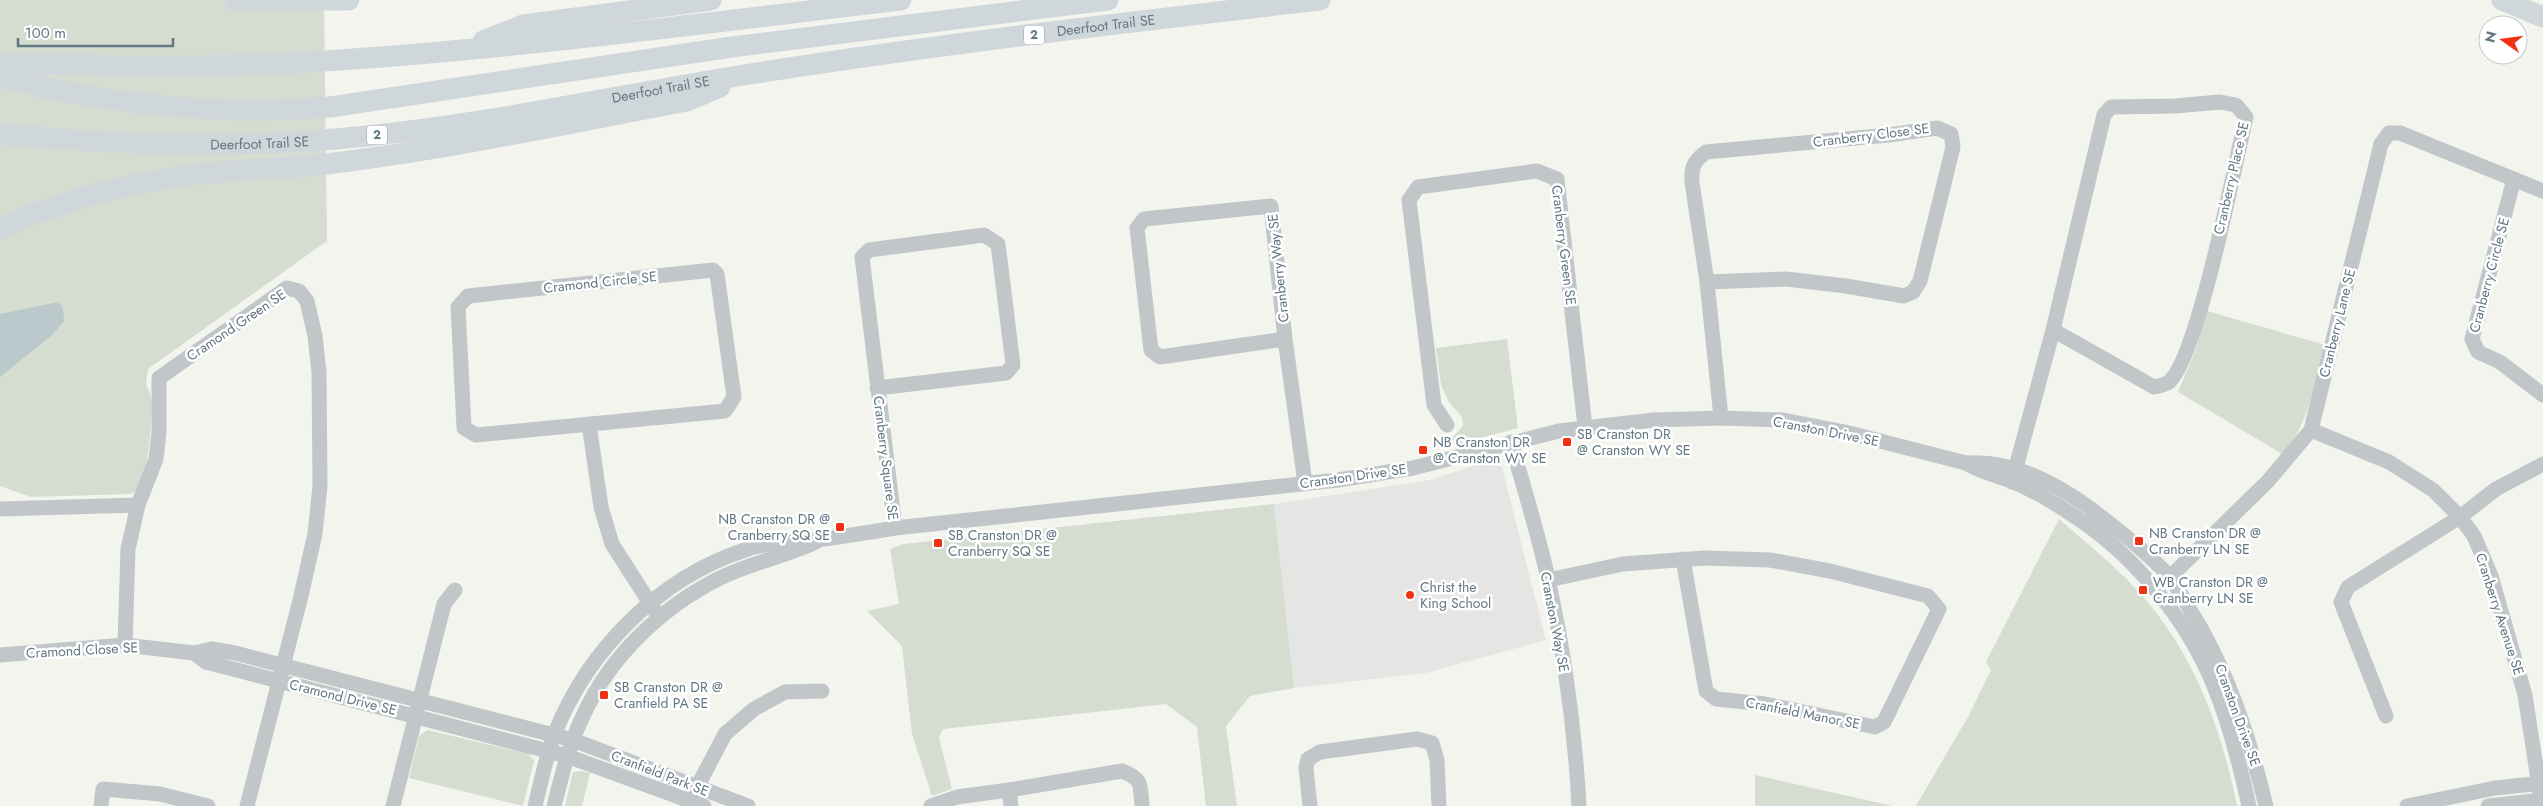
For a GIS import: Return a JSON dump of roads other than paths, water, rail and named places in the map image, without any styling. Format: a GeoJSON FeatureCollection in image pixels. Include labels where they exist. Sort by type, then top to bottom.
{"type":"FeatureCollection","features":[{"type":"Feature","properties":{"kind":"highway"},"geometry":{"type":"LineString","coordinates":[[235,0],[349,0]]}},
{"type":"Feature","properties":{"kind":"highway"},"geometry":{"type":"LineString","coordinates":[[460,51],[523,25],[711,0]]}},
{"type":"Feature","properties":{"kind":"highway"},"geometry":{"type":"LineString","coordinates":[[0,63],[206,66],[307,62],[460,51],[901,0]]}},
{"type":"Feature","properties":{"kind":"highway"},"geometry":{"type":"LineString","coordinates":[[0,76],[63,91],[122,101],[203,110],[275,111],[330,107],[732,47],[1108,0]]}},
{"type":"Feature","properties":{"kind":"highway","name":"Deerfoot Trail SE"},"geometry":{"type":"LineString","coordinates":[[0,134],[84,142],[205,146],[282,143],[369,136],[476,121],[749,74],[1133,22],[1320,0]]}},
{"type":"Feature","properties":{"kind":"highway"},"geometry":{"type":"LineString","coordinates":[[2502,0],[2543,17]]}},
{"type":"Feature","properties":{"kind":"highway"},"geometry":{"type":"LineString","coordinates":[[2520,0],[2543,7]]}},
{"type":"Feature","properties":{"kind":"highway"},"geometry":{"type":"LineString","coordinates":[[0,229],[32,214],[136,184],[227,172],[333,163],[455,144],[687,101],[749,74]]}},
{"type":"Feature","properties":{"kind":"street","name":"Cranberry Place SE"},"geometry":{"type":"LineString","coordinates":[[2013,475],[2052,330],[2104,115],[2111,106],[2175,106],[2220,102],[2236,104],[2246,117],[2205,289],[2183,360],[2168,383],[2154,387],[2052,330]]}},
{"type":"Feature","properties":{"kind":"street","name":"Cranberry Close SE"},"geometry":{"type":"LineString","coordinates":[[1707,282],[1786,279],[1846,286],[1904,296],[1913,292],[1920,281],[1954,147],[1951,134],[1937,128],[1889,135],[1706,152],[1695,161],[1691,171],[1707,282],[1721,418]]}},
{"type":"Feature","properties":{"kind":"street","name":"Cranberry Lane SE"},"geometry":{"type":"LineString","coordinates":[[2156,587],[2170,577],[2268,481],[2311,430],[2381,144],[2389,133],[2400,133],[2514,180]]}},
{"type":"Feature","properties":{"kind":"street","name":"Cranberry Green SE"},"geometry":{"type":"LineString","coordinates":[[1447,425],[1434,405],[1409,200],[1418,187],[1537,171],[1557,179],[1585,426]]}},
{"type":"Feature","properties":{"kind":"street"},"geometry":{"type":"LineString","coordinates":[[2514,180],[2543,191]]}},
{"type":"Feature","properties":{"kind":"street","name":"Cranberry Circle SE"},"geometry":{"type":"LineString","coordinates":[[2514,180],[2472,339],[2478,352],[2500,362],[2543,395]]}},
{"type":"Feature","properties":{"kind":"street","name":"Cranberry Way SE"},"geometry":{"type":"LineString","coordinates":[[1285,339],[1160,357],[1151,350],[1137,228],[1144,219],[1272,206],[1285,339],[1305,483]]}},
{"type":"Feature","properties":{"kind":"street","name":"Cranberry Square SE"},"geometry":{"type":"LineString","coordinates":[[877,388],[1006,373],[1013,364],[998,244],[984,235],[868,250],[862,257],[877,388],[895,528]]}},
{"type":"Feature","properties":{"kind":"street","name":"Cramond Circle SE"},"geometry":{"type":"LineString","coordinates":[[713,270],[717,274],[734,397],[725,411],[589,424],[476,434],[464,428],[458,306],[468,296],[713,270]]}},
{"type":"Feature","properties":{"kind":"street","name":"Cramond Green SE"},"geometry":{"type":"LineString","coordinates":[[126,645],[128,549],[138,505],[156,459],[159,432],[159,378],[286,288],[299,291],[307,301],[319,372],[320,486],[315,534],[283,665]]}},
{"type":"Feature","properties":{"kind":"street","name":"Cranston Drive SE"},"geometry":{"type":"LineString","coordinates":[[535,806],[554,735],[578,686],[612,639],[648,603],[716,561],[746,549],[783,541],[824,539],[895,528],[1305,483],[1413,468],[1511,442],[1585,426],[1654,420],[1721,418],[1783,420],[1845,432],[1966,463],[1979,472],[2041,478],[2073,496],[2120,531],[2170,577],[2200,626],[2227,677],[2252,747],[2266,806]]}},
{"type":"Feature","properties":{"kind":"street"},"geometry":{"type":"LineString","coordinates":[[589,424],[601,507],[612,544],[648,603],[659,616]]}},
{"type":"Feature","properties":{"kind":"street","name":"Cranberry Avenue SE"},"geometry":{"type":"LineString","coordinates":[[2311,430],[2389,462],[2432,490],[2460,517],[2474,536],[2491,576],[2525,695],[2541,783],[2542,800]]}},
{"type":"Feature","properties":{"kind":"street","name":"Cranston Way SE"},"geometry":{"type":"LineString","coordinates":[[1511,442],[1548,580],[1566,676],[1576,747],[1579,806]]}},
{"type":"Feature","properties":{"kind":"street"},"geometry":{"type":"LineString","coordinates":[[2386,716],[2341,602],[2348,587],[2460,517],[2496,489],[2543,464]]}},
{"type":"Feature","properties":{"kind":"street","name":"Cranston Drive SE"},"geometry":{"type":"LineString","coordinates":[[2013,475],[2043,497],[2086,524],[2109,542],[2156,587],[2186,633],[2214,685],[2236,751],[2249,806]]}},
{"type":"Feature","properties":{"kind":"street"},"geometry":{"type":"LineString","coordinates":[[0,509],[138,505]]}},
{"type":"Feature","properties":{"kind":"street","name":"Cranston Drive SE"},"geometry":{"type":"LineString","coordinates":[[554,806],[567,756],[583,715],[607,674],[659,616],[719,578],[750,565],[790,554],[824,539]]}},
{"type":"Feature","properties":{"kind":"street","name":"Cranfield Manor SE"},"geometry":{"type":"LineString","coordinates":[[1548,580],[1623,564],[1683,559],[1770,560],[1830,571],[1928,596],[1938,610],[1884,722],[1875,727],[1765,704],[1716,698],[1706,691],[1683,559]]}},
{"type":"Feature","properties":{"kind":"street"},"geometry":{"type":"LineString","coordinates":[[393,806],[418,700],[444,604],[455,590]]}},
{"type":"Feature","properties":{"kind":"street","name":"Cramond Close SE"},"geometry":{"type":"LineString","coordinates":[[0,655],[126,645],[194,653],[212,650],[283,665]]}},
{"type":"Feature","properties":{"kind":"street","name":"Cramond Close SE"},"geometry":{"type":"LineString","coordinates":[[194,653],[206,662],[279,681]]}},
{"type":"Feature","properties":{"kind":"street","name":"Cramond Drive SE"},"geometry":{"type":"LineString","coordinates":[[567,756],[279,681],[283,665],[573,740]]}},
{"type":"Feature","properties":{"kind":"street"},"geometry":{"type":"LineString","coordinates":[[247,806],[279,681]]}},
{"type":"Feature","properties":{"kind":"street"},"geometry":{"type":"LineString","coordinates":[[697,798],[725,734],[754,709],[785,692],[822,691]]}},
{"type":"Feature","properties":{"kind":"street"},"geometry":{"type":"LineString","coordinates":[[1310,806],[1306,768],[1308,759],[1320,752],[1417,738],[1432,743],[1437,760],[1439,806]]}},
{"type":"Feature","properties":{"kind":"street","name":"Cranfield Park SE"},"geometry":{"type":"LineString","coordinates":[[573,740],[697,798]]}},
{"type":"Feature","properties":{"kind":"street","name":"Cranfield Park SE"},"geometry":{"type":"LineString","coordinates":[[567,756],[697,798],[748,806]]}},
{"type":"Feature","properties":{"kind":"street"},"geometry":{"type":"LineString","coordinates":[[931,806],[958,797],[1122,770],[1134,775],[1140,782],[1142,806]]}},
{"type":"Feature","properties":{"kind":"street"},"geometry":{"type":"LineString","coordinates":[[2407,806],[2495,788],[2541,783]]}},
{"type":"Feature","properties":{"kind":"street"},"geometry":{"type":"LineString","coordinates":[[101,806],[103,789],[160,794],[208,806]]}},
{"type":"Feature","properties":{"kind":"street"},"geometry":{"type":"LineString","coordinates":[[1009,790],[1011,806]]}},
{"type":"Feature","properties":{"kind":"street"},"geometry":{"type":"LineString","coordinates":[[2488,806],[2542,800]]}},
{"type":"Feature","properties":{"kind":"place","name":"SB Cranston DR @ Cranston WY SE"},"geometry":{"type":"Point","coordinates":[1567,442]}},
{"type":"Feature","properties":{"kind":"place","name":"NB Cranston DR @ Cranston WY SE"},"geometry":{"type":"Point","coordinates":[1423,450]}},
{"type":"Feature","properties":{"kind":"place","name":"NB Cranston DR @ Cranberry SQ SE"},"geometry":{"type":"Point","coordinates":[840,527]}},
{"type":"Feature","properties":{"kind":"place","name":"NB Cranston DR @ Cranberry LN SE"},"geometry":{"type":"Point","coordinates":[2139,541]}},
{"type":"Feature","properties":{"kind":"place","name":"SB Cranston DR @ Cranberry SQ SE"},"geometry":{"type":"Point","coordinates":[938,543]}},
{"type":"Feature","properties":{"kind":"place","name":"WB Cranston DR @ Cranberry LN SE"},"geometry":{"type":"Point","coordinates":[2143,590]}},
{"type":"Feature","properties":{"kind":"place","name":"Christ the King School"},"geometry":{"type":"Point","coordinates":[1410,595]}},
{"type":"Feature","properties":{"kind":"place","name":"SB Cranston DR @ Cranfield PA SE"},"geometry":{"type":"Point","coordinates":[604,695]}}]}
